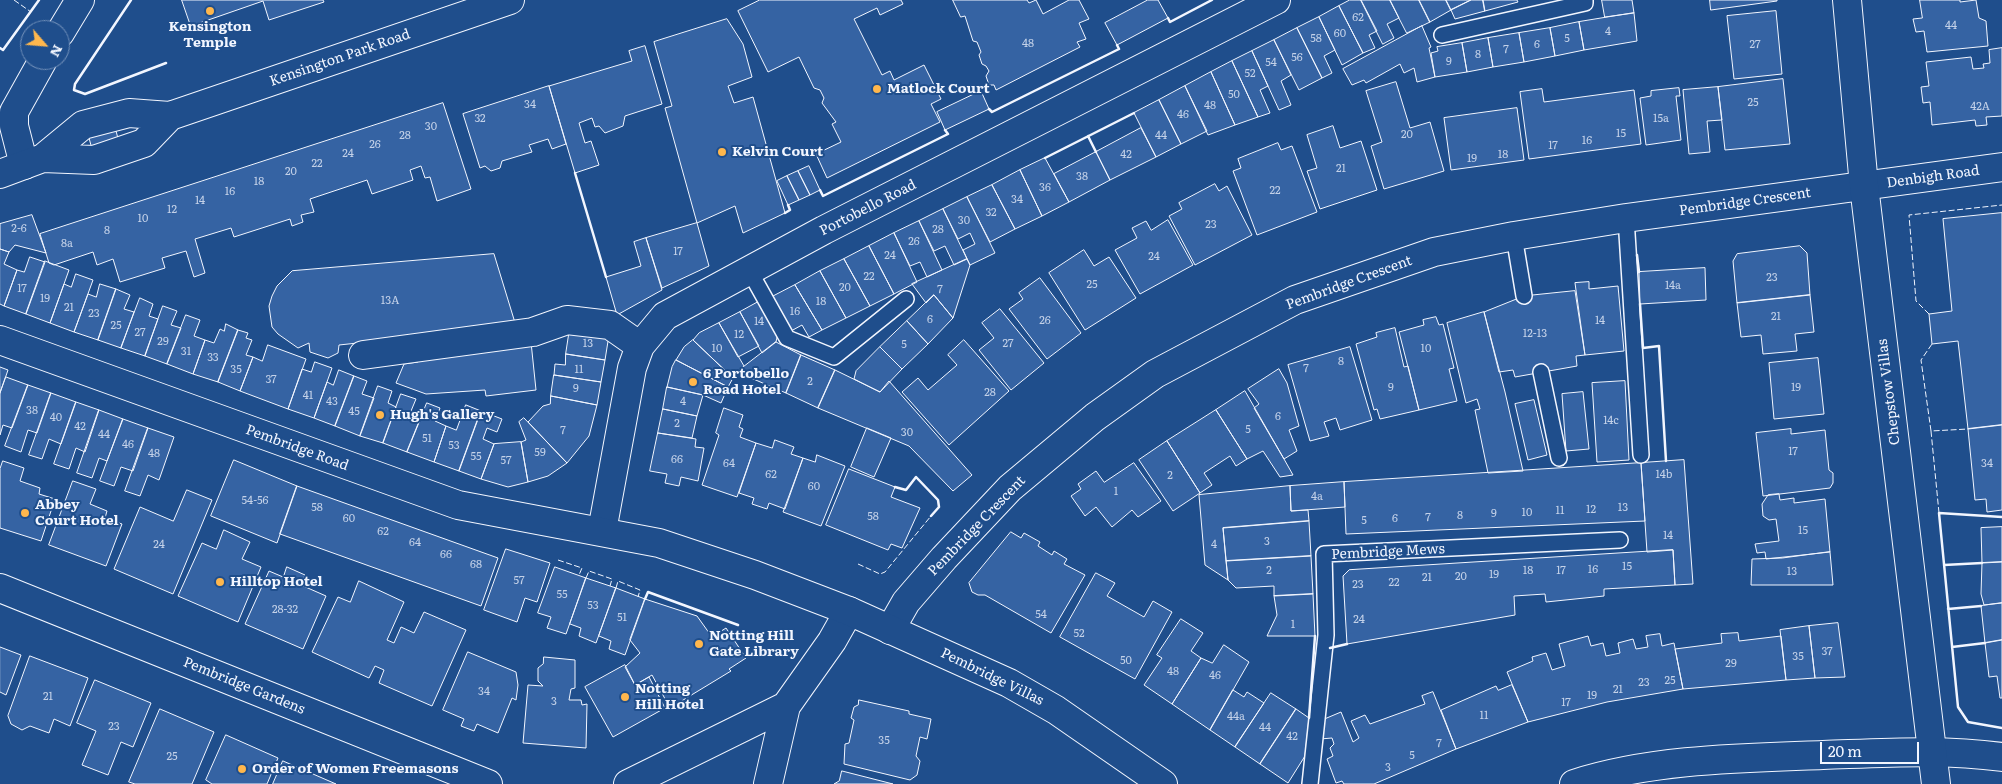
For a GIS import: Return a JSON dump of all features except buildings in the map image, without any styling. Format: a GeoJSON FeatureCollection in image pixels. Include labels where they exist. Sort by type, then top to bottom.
{"type":"FeatureCollection","features":[{"type":"Feature","properties":{"kind":"street"},"geometry":{"type":"LineString","coordinates":[[68,20],[80,0]]}},
{"type":"Feature","properties":{"kind":"street","name":"Kensington Park Road"},"geometry":{"type":"LineString","coordinates":[[22,166],[83,125],[129,113],[170,116],[510,0]]}},
{"type":"Feature","properties":{"kind":"street","name":"Portobello Road"},"geometry":{"type":"LineString","coordinates":[[602,531],[632,368],[640,346],[665,316],[824,230],[1127,78],[1276,0]]}},
{"type":"Feature","properties":{"kind":"street","name":"Chepstow Villas"},"geometry":{"type":"LineString","coordinates":[[1847,0],[1864,186],[1936,784]]}},
{"type":"Feature","properties":{"kind":"street"},"geometry":{"type":"LineString","coordinates":[[22,166],[14,126],[14,112],[37,70]]}},
{"type":"Feature","properties":{"kind":"street","name":"Kensington Park Road"},"geometry":{"type":"LineString","coordinates":[[22,166],[94,160],[144,143],[170,116]]}},
{"type":"Feature","properties":{"kind":"street","name":"Denbigh Road"},"geometry":{"type":"LineString","coordinates":[[1864,186],[2002,167]]}},
{"type":"Feature","properties":{"kind":"street","name":"Pembridge Crescent"},"geometry":{"type":"LineString","coordinates":[[890,630],[906,602],[937,565],[1010,488],[1095,417],[1155,374],[1295,300],[1434,252],[1514,236],[1626,218],[1864,186]]}},
{"type":"Feature","properties":{"kind":"street"},"geometry":{"type":"LineString","coordinates":[[363,355],[533,332],[567,320],[610,325],[640,346]]}},
{"type":"Feature","properties":{"kind":"street","name":"Pembridge Road"},"geometry":{"type":"LineString","coordinates":[[0,340],[458,505],[536,522],[602,531]]}},
{"type":"Feature","properties":{"kind":"street"},"geometry":{"type":"LineString","coordinates":[[602,531],[659,543],[755,575],[849,611],[890,630]]}},
{"type":"Feature","properties":{"kind":"street","name":"Pembridge Gardens"},"geometry":{"type":"LineString","coordinates":[[0,588],[488,784]]}},
{"type":"Feature","properties":{"kind":"street"},"geometry":{"type":"LineString","coordinates":[[768,784],[786,706],[832,641],[849,611]]}},
{"type":"Feature","properties":{"kind":"street","name":"Pembridge Villas"},"geometry":{"type":"LineString","coordinates":[[890,630],[1009,683],[1056,710],[1163,784]]}},
{"type":"Feature","properties":{"kind":"street"},"geometry":{"type":"LineString","coordinates":[[628,784],[786,706]]}},
{"type":"Feature","properties":{"kind":"street"},"geometry":{"type":"LineString","coordinates":[[1574,784],[1594,778],[1718,759],[1931,751],[2002,757]]}},
{"type":"Feature","properties":{"kind":"lane"},"geometry":{"type":"LineString","coordinates":[[1442,35],[1585,3],[1585,0]]}},
{"type":"Feature","properties":{"kind":"lane"},"geometry":{"type":"LineString","coordinates":[[1626,218],[1641,455]]}},
{"type":"Feature","properties":{"kind":"lane"},"geometry":{"type":"LineString","coordinates":[[1514,236],[1524,296]]}},
{"type":"Feature","properties":{"kind":"lane"},"geometry":{"type":"LineString","coordinates":[[749,270],[787,338],[834,357],[906,299]]}},
{"type":"Feature","properties":{"kind":"lane"},"geometry":{"type":"LineString","coordinates":[[1542,372],[1559,458]]}},
{"type":"Feature","properties":{"kind":"lane","name":"Pembridge Mews"},"geometry":{"type":"LineString","coordinates":[[1310,784],[1326,634],[1324,554],[1620,540]]}},
{"type":"Feature","properties":{"kind":"fence"},"geometry":{"type":"LineString","coordinates":[[14,0],[31,12]]}},
{"type":"Feature","properties":{"kind":"fence"},"geometry":{"type":"LineString","coordinates":[[1929,314],[1916,301],[1909,215],[2002,205]]}},
{"type":"Feature","properties":{"kind":"fence"},"geometry":{"type":"LineString","coordinates":[[1931,431],[1921,360],[1932,344]]}},
{"type":"Feature","properties":{"kind":"fence"},"geometry":{"type":"LineString","coordinates":[[1939,513],[1931,431],[1968,429]]}},
{"type":"Feature","properties":{"kind":"fence"},"geometry":{"type":"LineString","coordinates":[[858,564],[880,574],[885,572],[931,516]]}},
{"type":"Feature","properties":{"kind":"fence"},"geometry":{"type":"LineString","coordinates":[[558,560],[582,568],[579,575]]}},
{"type":"Feature","properties":{"kind":"fence"},"geometry":{"type":"LineString","coordinates":[[586,578],[589,571],[612,579],[610,586]]}},
{"type":"Feature","properties":{"kind":"fence"},"geometry":{"type":"LineString","coordinates":[[616,588],[618,581],[640,590],[638,597]]}},
{"type":"Feature","properties":{"kind":"wall"},"geometry":{"type":"LineString","coordinates":[[0,48],[3,50],[39,0]]}},
{"type":"Feature","properties":{"kind":"wall"},"geometry":{"type":"LineString","coordinates":[[131,0],[75,84],[74,90],[85,94],[166,63]]}},
{"type":"Feature","properties":{"kind":"wall"},"geometry":{"type":"LineString","coordinates":[[1168,18],[1170,22],[1212,0]]}},
{"type":"Feature","properties":{"kind":"wall"},"geometry":{"type":"LineString","coordinates":[[989,109],[992,112],[1119,49],[1117,45]]}},
{"type":"Feature","properties":{"kind":"wall"},"geometry":{"type":"LineString","coordinates":[[1045,158],[1134,113]]}},
{"type":"Feature","properties":{"kind":"wall"},"geometry":{"type":"LineString","coordinates":[[820,190],[823,196],[948,134],[945,130]]}},
{"type":"Feature","properties":{"kind":"wall"},"geometry":{"type":"LineString","coordinates":[[1088,136],[1096,152]]}},
{"type":"Feature","properties":{"kind":"wall"},"geometry":{"type":"LineString","coordinates":[[575,173],[606,277]]}},
{"type":"Feature","properties":{"kind":"wall"},"geometry":{"type":"LineString","coordinates":[[785,213],[790,210],[788,205]]}},
{"type":"Feature","properties":{"kind":"wall"},"geometry":{"type":"LineString","coordinates":[[1637,255],[1639,272]]}},
{"type":"Feature","properties":{"kind":"wall"},"geometry":{"type":"LineString","coordinates":[[1640,304],[1643,348],[1659,346],[1666,461]]}},
{"type":"Feature","properties":{"kind":"wall"},"geometry":{"type":"LineString","coordinates":[[895,487],[906,490],[916,477],[938,500],[939,507],[931,516]]}},
{"type":"Feature","properties":{"kind":"wall"},"geometry":{"type":"LineString","coordinates":[[2002,517],[1939,513],[1958,707],[1968,722],[2002,728]]}},
{"type":"Feature","properties":{"kind":"wall"},"geometry":{"type":"LineString","coordinates":[[1944,565],[1982,563]]}},
{"type":"Feature","properties":{"kind":"wall"},"geometry":{"type":"LineString","coordinates":[[645,599],[648,592],[738,625]]}},
{"type":"Feature","properties":{"kind":"wall"},"geometry":{"type":"LineString","coordinates":[[1948,609],[1981,606]]}},
{"type":"Feature","properties":{"kind":"wall"},"geometry":{"type":"LineString","coordinates":[[1309,718],[1315,636]]}},
{"type":"Feature","properties":{"kind":"wall"},"geometry":{"type":"LineString","coordinates":[[1952,647],[1985,643]]}},
{"type":"Feature","properties":{"kind":"wall"},"geometry":{"type":"LineString","coordinates":[[1330,648],[1347,644]]}},
{"type":"Feature","properties":{"kind":"place","name":"Kensington Temple"},"geometry":{"type":"Point","coordinates":[210,11]}},
{"type":"Feature","properties":{"kind":"place","name":"Matlock Court"},"geometry":{"type":"Point","coordinates":[877,89]}},
{"type":"Feature","properties":{"kind":"place","name":"Kelvin Court"},"geometry":{"type":"Point","coordinates":[722,152]}},
{"type":"Feature","properties":{"kind":"place","name":"6 Portobello Road Hotel"},"geometry":{"type":"Point","coordinates":[693,382]}},
{"type":"Feature","properties":{"kind":"place","name":"Hugh's Gallery"},"geometry":{"type":"Point","coordinates":[380,415]}},
{"type":"Feature","properties":{"kind":"place","name":"Abbey Court Hotel"},"geometry":{"type":"Point","coordinates":[25,513]}},
{"type":"Feature","properties":{"kind":"place","name":"Hilltop Hotel"},"geometry":{"type":"Point","coordinates":[220,582]}},
{"type":"Feature","properties":{"kind":"place","name":"Notting Hill Gate Library"},"geometry":{"type":"Point","coordinates":[699,644]}},
{"type":"Feature","properties":{"kind":"place","name":"Notting Hill Hotel"},"geometry":{"type":"Point","coordinates":[625,697]}},
{"type":"Feature","properties":{"kind":"place","name":"Order of Women Freemasons"},"geometry":{"type":"Point","coordinates":[242,769]}}]}
